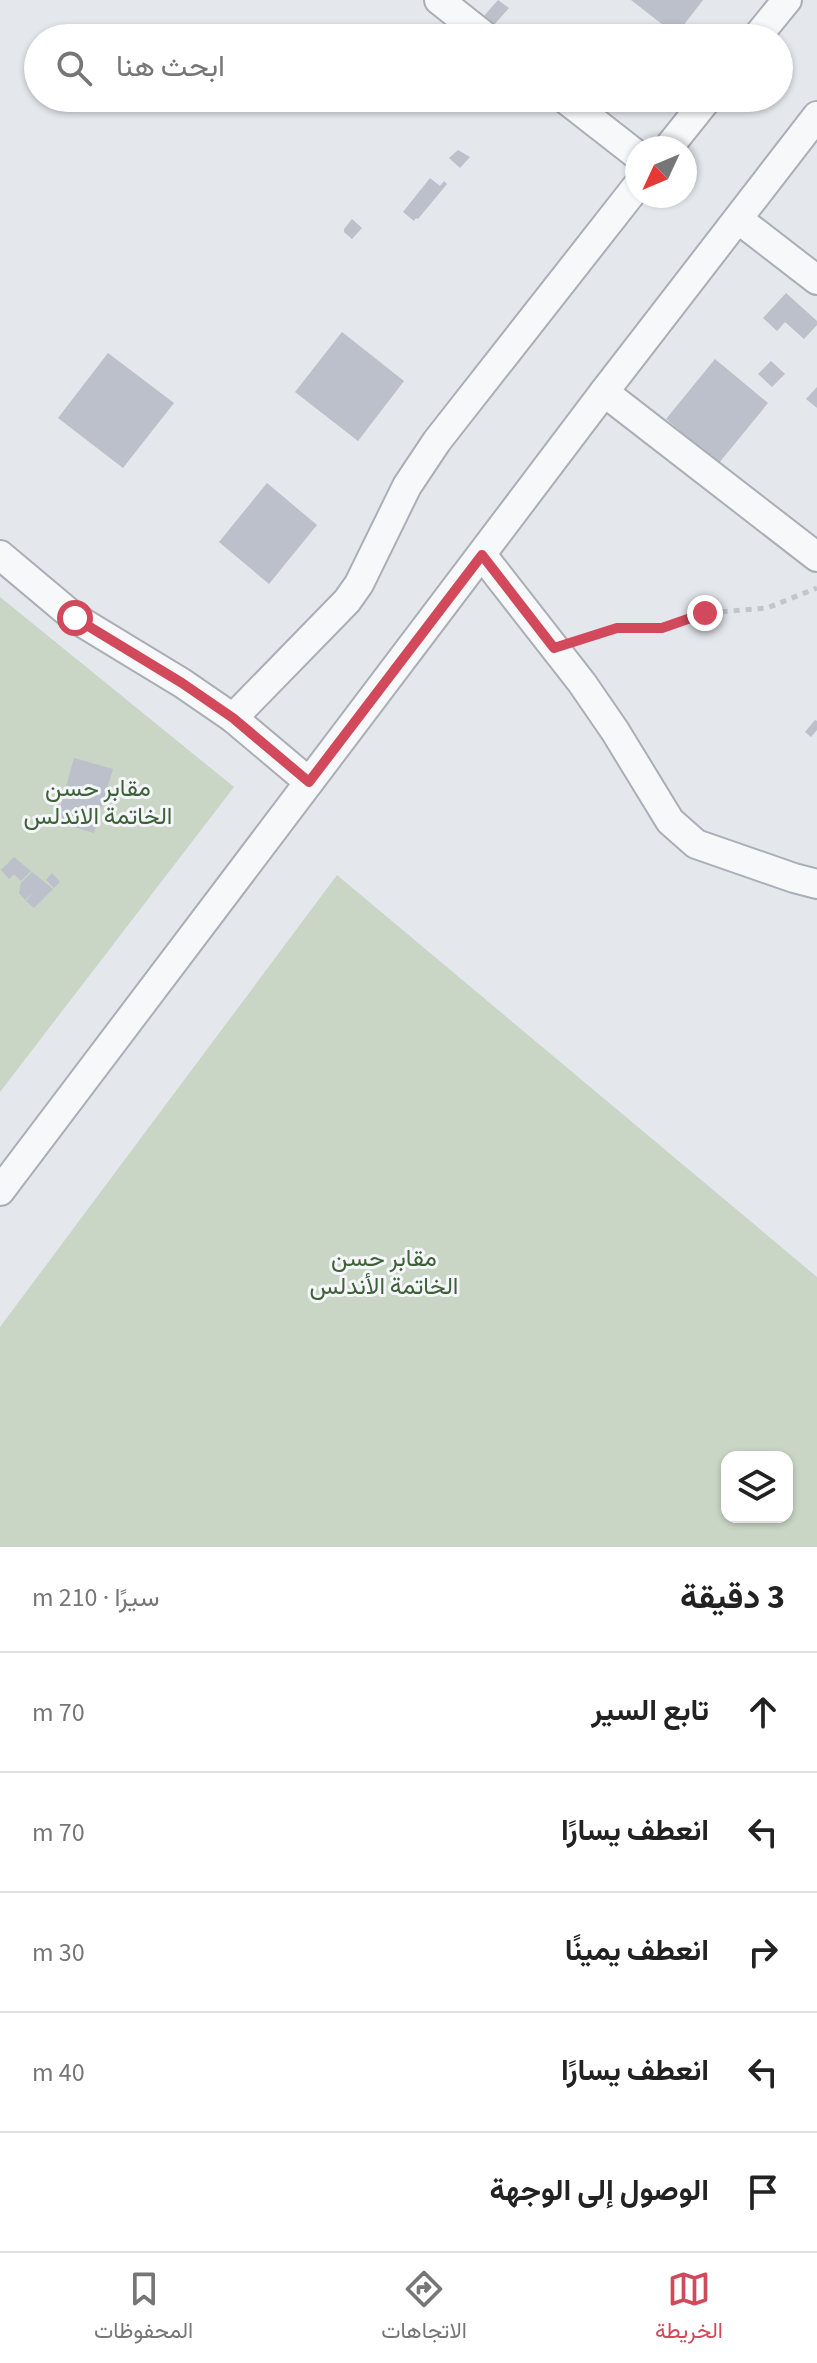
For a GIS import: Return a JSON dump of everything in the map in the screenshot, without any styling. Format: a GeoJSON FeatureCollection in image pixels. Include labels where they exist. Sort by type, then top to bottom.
{"type":"FeatureCollection","features":[{"type":"Feature","properties":{"kind":"street"},"geometry":{"type":"LineString","coordinates":[[439,0],[469,24]]}},
{"type":"Feature","properties":{"kind":"street"},"geometry":{"type":"LineString","coordinates":[[765,24],[778,3]]}},
{"type":"Feature","properties":{"kind":"street"},"geometry":{"type":"LineString","coordinates":[[582,112],[625,146]]}},
{"type":"Feature","properties":{"kind":"street"},"geometry":{"type":"LineString","coordinates":[[678,136],[697,112]]}},
{"type":"Feature","properties":{"kind":"street"},"geometry":{"type":"LineString","coordinates":[[0,1191],[604,392],[817,116]]}},
{"type":"Feature","properties":{"kind":"street"},"geometry":{"type":"LineString","coordinates":[[233,718],[347,601],[359,584],[407,486],[437,441],[625,201]]}},
{"type":"Feature","properties":{"kind":"street"},"geometry":{"type":"LineString","coordinates":[[738,219],[817,280]]}},
{"type":"Feature","properties":{"kind":"street"},"geometry":{"type":"LineString","coordinates":[[604,392],[817,557]]}},
{"type":"Feature","properties":{"kind":"street"},"geometry":{"type":"LineString","coordinates":[[0,555],[75,618],[233,718],[309,782]]}},
{"type":"Feature","properties":{"kind":"street"},"geometry":{"type":"LineString","coordinates":[[482,555],[582,683],[670,821],[696,844],[817,884]]}},
{"type":"Feature","properties":{"kind":"path"},"geometry":{"type":"LineString","coordinates":[[554,648],[617,628],[662,628],[705,613],[767,608],[817,588]]}},
{"type":"Feature","properties":{"kind":"green space","name":"مقابر حسن الخاتمة الاندلس"},"geometry":{"type":"Polygon","coordinates":[[[0,597],[234,787],[0,1092],[0,597]]]}},
{"type":"Feature","properties":{"kind":"green space","name":"مقابر حسن الخاتمة الأندلس"},"geometry":{"type":"Polygon","coordinates":[[[337,875],[817,1277],[817,1547],[0,1547],[0,1327],[337,875]]]}},
{"type":"Feature","properties":{"kind":"building"},"geometry":{"type":"Polygon","coordinates":[[[498,0],[509,8],[495,24],[483,17],[498,0]]]}},
{"type":"Feature","properties":{"kind":"building"},"geometry":{"type":"Polygon","coordinates":[[[631,0],[703,0],[684,24],[662,24],[631,0]]]}},
{"type":"Feature","properties":{"kind":"building"},"geometry":{"type":"Polygon","coordinates":[[[458,150],[470,157],[460,168],[449,158],[458,150]]]}},
{"type":"Feature","properties":{"kind":"building"},"geometry":{"type":"Polygon","coordinates":[[[430,178],[440,186],[444,181],[447,184],[414,221],[403,212],[430,178]]]}},
{"type":"Feature","properties":{"kind":"building"},"geometry":{"type":"Polygon","coordinates":[[[352,219],[362,228],[352,239],[344,229],[352,219]]]}},
{"type":"Feature","properties":{"kind":"building"},"geometry":{"type":"Polygon","coordinates":[[[786,293],[817,321],[804,339],[785,322],[777,331],[763,318],[786,293]]]}},
{"type":"Feature","properties":{"kind":"building"},"geometry":{"type":"Polygon","coordinates":[[[342,332],[404,381],[358,441],[295,392],[342,332]]]}},
{"type":"Feature","properties":{"kind":"building"},"geometry":{"type":"Polygon","coordinates":[[[108,353],[174,403],[123,468],[58,418],[108,353]]]}},
{"type":"Feature","properties":{"kind":"building"},"geometry":{"type":"Polygon","coordinates":[[[715,359],[768,403],[719,463],[666,419],[715,359]]]}},
{"type":"Feature","properties":{"kind":"building"},"geometry":{"type":"Polygon","coordinates":[[[771,361],[785,374],[772,387],[758,374],[771,361]]]}},
{"type":"Feature","properties":{"kind":"building"},"geometry":{"type":"Polygon","coordinates":[[[817,387],[817,408],[806,399],[817,387]]]}},
{"type":"Feature","properties":{"kind":"building"},"geometry":{"type":"Polygon","coordinates":[[[267,483],[317,525],[269,584],[219,542],[267,483]]]}},
{"type":"Feature","properties":{"kind":"building"},"geometry":{"type":"Polygon","coordinates":[[[815,720],[817,730],[811,737],[805,732],[815,720]]]}},
{"type":"Feature","properties":{"kind":"building"},"geometry":{"type":"Polygon","coordinates":[[[74,758],[113,769],[94,833],[56,822],[74,758]]]}},
{"type":"Feature","properties":{"kind":"building"},"geometry":{"type":"Polygon","coordinates":[[[14,857],[31,871],[21,881],[14,874],[9,879],[1,870],[14,857]]]}},
{"type":"Feature","properties":{"kind":"building"},"geometry":{"type":"Polygon","coordinates":[[[32,872],[53,889],[34,908],[26,901],[34,891],[25,900],[19,893],[21,883],[32,872]]]}},
{"type":"Feature","properties":{"kind":"building"},"geometry":{"type":"Polygon","coordinates":[[[52,873],[60,882],[54,888],[46,880],[52,873]]]}},
{"type":"Feature","properties":{"kind":"route"},"geometry":{"type":"LineString","coordinates":[[75,618],[233,718],[309,782],[482,555],[554,648],[617,628],[662,628],[705,613]]}}]}
